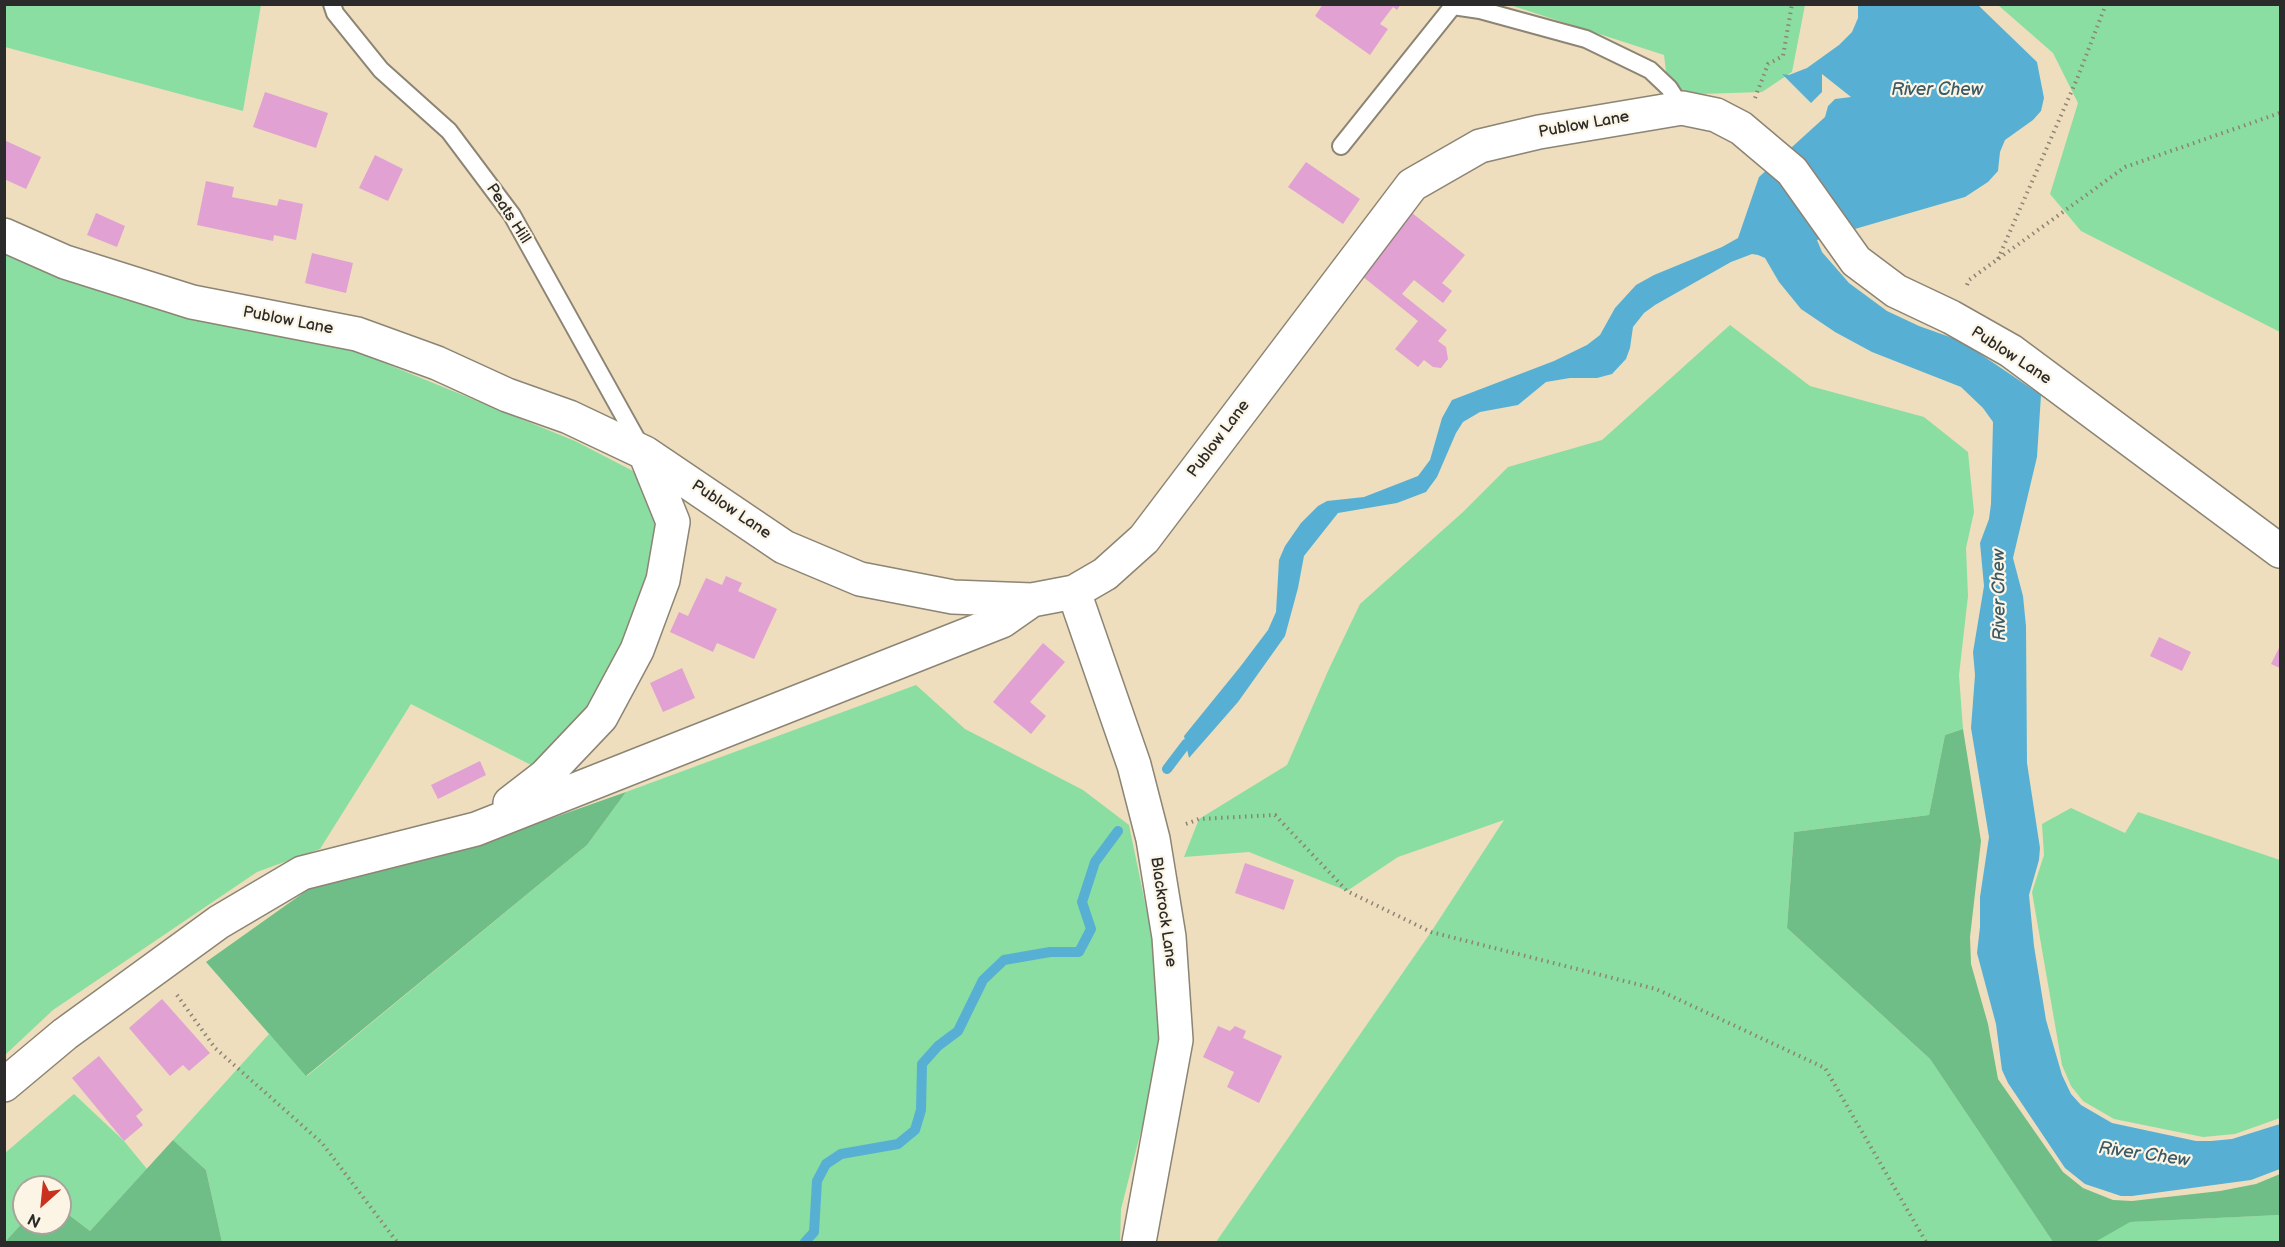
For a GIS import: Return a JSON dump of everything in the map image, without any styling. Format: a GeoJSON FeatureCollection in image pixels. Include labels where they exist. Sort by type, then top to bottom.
{"type":"FeatureCollection","features":[{"type":"Feature","properties":{"kind":"street","name":"Publow Lane"},"geometry":{"type":"LineString","coordinates":[[4,235],[65,262],[192,302],[357,334],[437,363],[507,395],[569,417],[645,453],[784,547],[860,579],[953,597],[1032,600],[1074,592],[1105,574],[1144,539],[1412,185],[1480,146],[1539,132],[1682,108],[1716,115],[1741,128],[1792,171],[1856,261],[1896,291],[2011,351],[2280,551]]}},
{"type":"Feature","properties":{"kind":"street"},"geometry":{"type":"LineString","coordinates":[[476,829],[545,776],[601,717],[638,650],[663,580],[673,522],[645,453]]}},
{"type":"Feature","properties":{"kind":"street","name":"Blackrock Lane"},"geometry":{"type":"LineString","coordinates":[[1074,592],[1134,765],[1153,839],[1169,937],[1176,1040],[1139,1242]]}},
{"type":"Feature","properties":{"kind":"street"},"geometry":{"type":"LineString","coordinates":[[4,1085],[65,1034],[219,922],[303,873],[476,829],[1002,621],[1032,600]]}},
{"type":"Feature","properties":{"kind":"lane","name":"Peats Hill"},"geometry":{"type":"LineString","coordinates":[[332,4],[335,13],[381,70],[449,131],[512,214],[645,453]]}},
{"type":"Feature","properties":{"kind":"lane"},"geometry":{"type":"LineString","coordinates":[[1341,146],[1453,6],[1480,10],[1586,39],[1650,70],[1669,88],[1682,108]]}},
{"type":"Feature","properties":{"kind":"path"},"geometry":{"type":"LineString","coordinates":[[1741,128],[1768,64],[1783,56],[1792,4]]}},
{"type":"Feature","properties":{"kind":"path"},"geometry":{"type":"LineString","coordinates":[[1997,260],[2077,79],[2106,4]]}},
{"type":"Feature","properties":{"kind":"path"},"geometry":{"type":"LineString","coordinates":[[1951,318],[1969,280],[2125,167],[2280,114]]}},
{"type":"Feature","properties":{"kind":"path"},"geometry":{"type":"LineString","coordinates":[[1198,819],[1275,815],[1347,891],[1431,932],[1656,989],[1825,1068],[1926,1242]]}},
{"type":"Feature","properties":{"kind":"path"},"geometry":{"type":"LineString","coordinates":[[157,968],[215,1048],[322,1143],[397,1242]]}},
{"type":"Feature","properties":{"kind":"green space"},"geometry":{"type":"Polygon","coordinates":[[[4,5],[261,5],[243,111],[5,47],[4,5]]]}},
{"type":"Feature","properties":{"kind":"green space"},"geometry":{"type":"Polygon","coordinates":[[[1510,5],[1805,5],[1792,72],[1762,92],[1669,95],[1664,55],[1510,5]]]}},
{"type":"Feature","properties":{"kind":"green space"},"geometry":{"type":"Polygon","coordinates":[[[1998,5],[2280,5],[2280,332],[2081,231],[2050,194],[2078,103],[2053,53],[1998,5]]]}},
{"type":"Feature","properties":{"kind":"green space"},"geometry":{"type":"Polygon","coordinates":[[[5,249],[224,324],[355,351],[575,441],[633,471],[658,521],[645,601],[594,708],[535,767],[411,704],[320,849],[257,872],[53,1010],[5,1055],[5,249]]]}},
{"type":"Feature","properties":{"kind":"green space"},"geometry":{"type":"Polygon","coordinates":[[[1730,325],[1810,386],[1924,417],[1968,452],[1974,512],[1966,548],[1968,596],[1959,675],[1963,729],[1945,735],[1929,815],[1794,832],[1787,928],[1930,1059],[2053,1242],[1216,1242],[1431,932],[1504,820],[1398,857],[1347,891],[1249,852],[1184,857],[1199,819],[1287,765],[1360,604],[1463,512],[1508,467],[1602,440],[1730,325]]]}},
{"type":"Feature","properties":{"kind":"green space"},"geometry":{"type":"Polygon","coordinates":[[[916,685],[965,729],[1083,790],[1129,825],[1161,980],[1163,1045],[1121,1209],[1120,1242],[222,1242],[206,1170],[173,1140],[269,1034],[307,1076],[587,845],[626,792],[916,685]]]}},
{"type":"Feature","properties":{"kind":"green space"},"geometry":{"type":"Polygon","coordinates":[[[1963,729],[1981,841],[1970,937],[1971,964],[1988,1024],[1998,1079],[2063,1172],[2083,1188],[2113,1200],[2132,1201],[2220,1191],[2256,1184],[2280,1174],[2280,1215],[2130,1222],[2095,1242],[2053,1242],[1930,1059],[1787,928],[1794,832],[1929,815],[1945,735],[1963,729]]]}},
{"type":"Feature","properties":{"kind":"green space"},"geometry":{"type":"Polygon","coordinates":[[[626,792],[587,845],[306,1076],[206,962],[313,886],[459,851],[626,792]]]}},
{"type":"Feature","properties":{"kind":"green space"},"geometry":{"type":"Polygon","coordinates":[[[2071,808],[2125,833],[2138,812],[2280,860],[2280,1118],[2235,1134],[2203,1137],[2114,1119],[2083,1101],[2071,1086],[2062,1065],[2032,892],[2044,855],[2042,824],[2071,808]]]}},
{"type":"Feature","properties":{"kind":"green space"},"geometry":{"type":"Polygon","coordinates":[[[74,1094],[124,1141],[147,1169],[90,1231],[72,1217],[72,1175],[12,1175],[12,1234],[5,1242],[5,1153],[74,1094]]]}},
{"type":"Feature","properties":{"kind":"green space"},"geometry":{"type":"Polygon","coordinates":[[[173,1140],[206,1170],[222,1242],[5,1242],[12,1234],[72,1235],[72,1217],[90,1231],[173,1140]]]}},
{"type":"Feature","properties":{"kind":"green space"},"geometry":{"type":"Polygon","coordinates":[[[2280,1215],[2280,1242],[2092,1242],[2126,1222],[2280,1215]]]}},
{"type":"Feature","properties":{"kind":"water","name":"River Chew"},"geometry":{"type":"Polygon","coordinates":[[[1858,5],[1978,5],[2037,62],[2044,98],[2041,111],[2033,120],[2005,140],[2000,152],[1998,171],[1988,182],[1965,197],[1817,240],[1822,252],[1849,283],[1887,311],[1919,326],[1961,341],[2041,395],[2037,457],[2013,558],[2023,596],[2026,626],[2027,763],[2040,848],[2029,895],[2034,946],[2046,1020],[2062,1075],[2071,1094],[2081,1105],[2112,1123],[2196,1141],[2232,1139],[2280,1124],[2280,1169],[2251,1180],[2132,1196],[2121,1196],[2085,1184],[2065,1168],[2008,1083],[2002,1070],[1996,1024],[1977,953],[1980,897],[1989,837],[1971,728],[1975,675],[1973,652],[1984,586],[1980,543],[1989,519],[1991,504],[1993,422],[1983,408],[1961,387],[1872,352],[1835,332],[1801,309],[1779,282],[1765,258],[1758,255],[1752,254],[1731,262],[1644,313],[1633,327],[1626,359],[1612,374],[1597,378],[1570,378],[1546,382],[1518,405],[1480,412],[1463,422],[1437,477],[1426,492],[1397,503],[1338,513],[1304,556],[1285,636],[1238,702],[1189,758],[1184,736],[1268,630],[1276,612],[1279,560],[1285,546],[1301,523],[1318,506],[1327,501],[1364,497],[1418,476],[1430,460],[1442,418],[1452,400],[1554,361],[1587,345],[1600,335],[1615,308],[1636,285],[1738,238],[1759,177],[1825,117],[1828,106],[1835,99],[1851,97],[1822,74],[1822,92],[1811,103],[1782,74],[1789,75],[1807,68],[1839,45],[1852,32],[1858,18],[1858,5]]]}},
{"type":"Feature","properties":{"kind":"building"},"geometry":{"type":"Polygon","coordinates":[[[1323,4],[1401,4],[1397,10],[1393,7],[1380,24],[1388,29],[1370,55],[1315,16],[1323,4]]]}},
{"type":"Feature","properties":{"kind":"building"},"geometry":{"type":"Polygon","coordinates":[[[265,92],[328,113],[316,148],[253,127],[265,92]]]}},
{"type":"Feature","properties":{"kind":"building"},"geometry":{"type":"Polygon","coordinates":[[[4,140],[41,157],[26,189],[4,179],[4,140]]]}},
{"type":"Feature","properties":{"kind":"building"},"geometry":{"type":"Polygon","coordinates":[[[375,155],[403,169],[388,201],[359,188],[375,155]]]}},
{"type":"Feature","properties":{"kind":"building"},"geometry":{"type":"Polygon","coordinates":[[[1306,162],[1360,199],[1343,224],[1288,187],[1306,162]]]}},
{"type":"Feature","properties":{"kind":"building"},"geometry":{"type":"Polygon","coordinates":[[[206,181],[234,187],[232,197],[277,206],[279,199],[303,204],[296,240],[274,235],[273,241],[197,225],[206,181]]]}},
{"type":"Feature","properties":{"kind":"building"},"geometry":{"type":"Polygon","coordinates":[[[1407,209],[1465,255],[1442,283],[1452,291],[1443,303],[1414,280],[1402,294],[1447,330],[1438,341],[1446,347],[1448,359],[1441,368],[1433,367],[1424,360],[1418,367],[1395,349],[1418,321],[1357,272],[1407,209]]]}},
{"type":"Feature","properties":{"kind":"building"},"geometry":{"type":"Polygon","coordinates":[[[96,213],[125,226],[117,247],[87,235],[96,213]]]}},
{"type":"Feature","properties":{"kind":"building"},"geometry":{"type":"Polygon","coordinates":[[[312,253],[353,263],[346,293],[305,283],[312,253]]]}},
{"type":"Feature","properties":{"kind":"building"},"geometry":{"type":"Polygon","coordinates":[[[726,576],[742,583],[738,591],[777,609],[754,659],[717,643],[713,652],[670,632],[679,612],[688,616],[706,578],[722,585],[726,576]]]}},
{"type":"Feature","properties":{"kind":"building"},"geometry":{"type":"Polygon","coordinates":[[[2159,637],[2191,652],[2182,671],[2150,656],[2159,637]]]}},
{"type":"Feature","properties":{"kind":"building"},"geometry":{"type":"Polygon","coordinates":[[[1043,643],[1065,662],[1030,702],[1046,716],[1031,734],[993,702],[1043,643]]]}},
{"type":"Feature","properties":{"kind":"building"},"geometry":{"type":"Polygon","coordinates":[[[2280,646],[2280,668],[2271,664],[2280,646]]]}},
{"type":"Feature","properties":{"kind":"building"},"geometry":{"type":"Polygon","coordinates":[[[682,668],[695,698],[663,712],[650,683],[682,668]]]}},
{"type":"Feature","properties":{"kind":"building"},"geometry":{"type":"Polygon","coordinates":[[[480,761],[486,775],[438,799],[431,785],[480,761]]]}},
{"type":"Feature","properties":{"kind":"building"},"geometry":{"type":"Polygon","coordinates":[[[1245,863],[1294,880],[1284,910],[1235,893],[1245,863]]]}},
{"type":"Feature","properties":{"kind":"building"},"geometry":{"type":"Polygon","coordinates":[[[162,999],[210,1053],[189,1071],[183,1065],[170,1076],[129,1028],[162,999]]]}},
{"type":"Feature","properties":{"kind":"building"},"geometry":{"type":"Polygon","coordinates":[[[1218,1026],[1230,1031],[1235,1026],[1246,1031],[1243,1038],[1282,1056],[1259,1103],[1227,1087],[1234,1072],[1203,1057],[1218,1026]]]}},
{"type":"Feature","properties":{"kind":"building"},"geometry":{"type":"Polygon","coordinates":[[[99,1056],[143,1110],[136,1116],[143,1125],[124,1141],[72,1078],[99,1056]]]}},
{"type":"Feature","properties":{"kind":"waterway"},"geometry":{"type":"LineString","coordinates":[[1167,769],[1186,744]]}},
{"type":"Feature","properties":{"kind":"waterway"},"geometry":{"type":"LineString","coordinates":[[805,1242],[814,1232],[817,1181],[826,1164],[841,1154],[898,1144],[915,1130],[921,1110],[922,1064],[938,1046],[958,1031],[983,980],[1004,960],[1050,952],[1079,952],[1091,929],[1082,902],[1095,862],[1118,831]]}}]}
